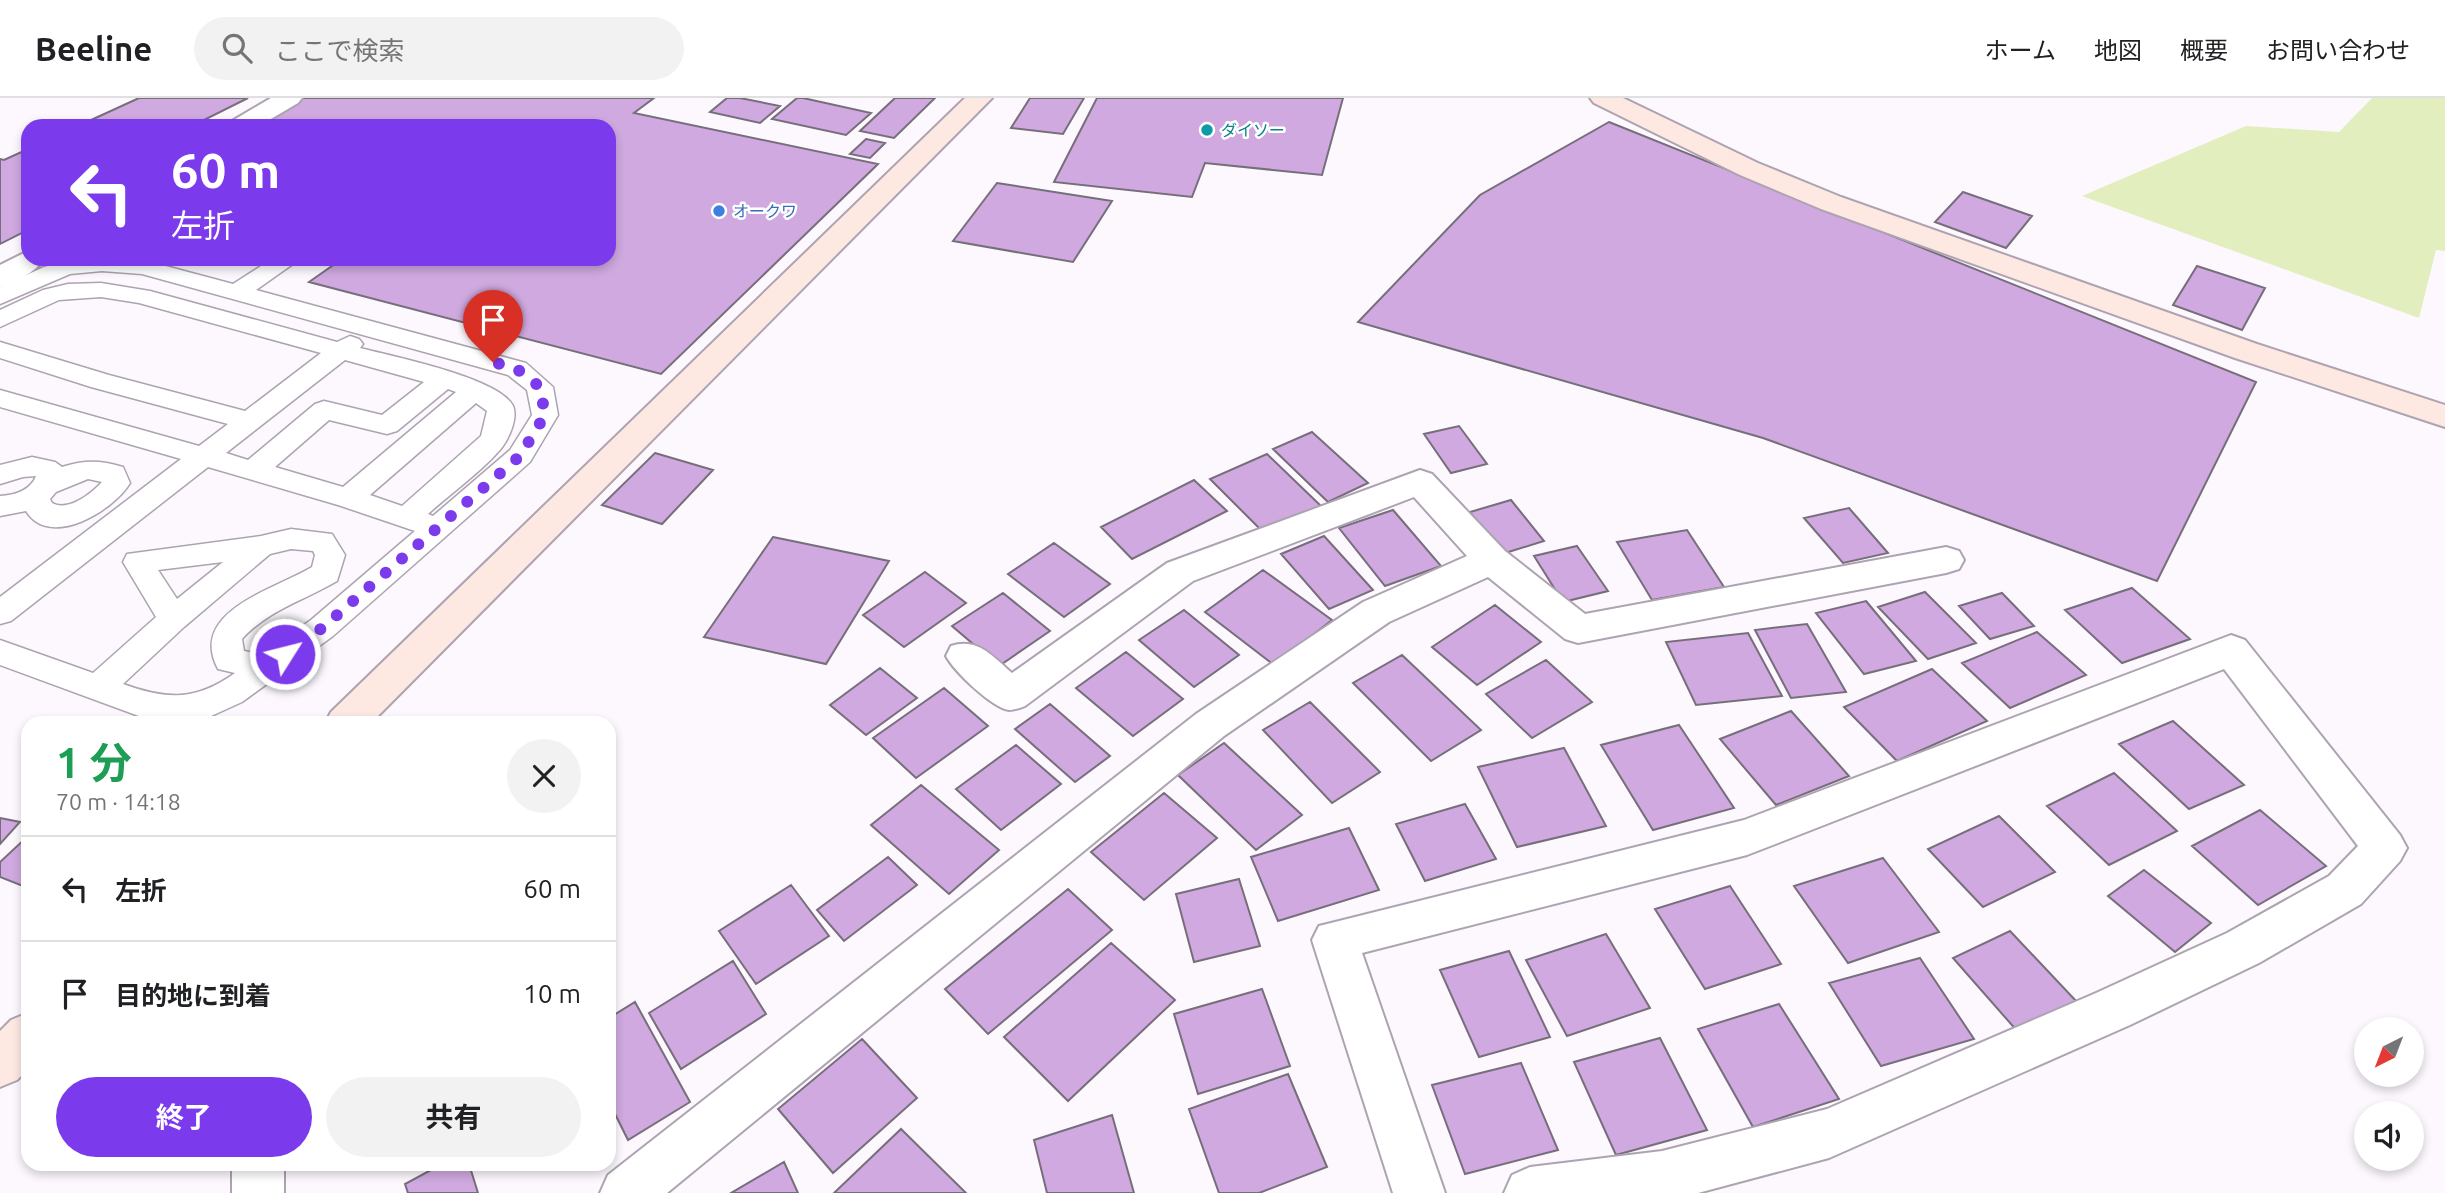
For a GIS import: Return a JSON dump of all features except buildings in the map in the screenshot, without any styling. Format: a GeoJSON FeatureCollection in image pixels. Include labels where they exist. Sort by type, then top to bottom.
{"type":"FeatureCollection","features":[{"type":"Feature","properties":{"kind":"street"},"geometry":{"type":"LineString","coordinates":[[253,119],[289,98]]}},
{"type":"Feature","properties":{"kind":"street"},"geometry":{"type":"LineString","coordinates":[[352,716],[979,98]]}},
{"type":"Feature","properties":{"kind":"street"},"geometry":{"type":"LineString","coordinates":[[1602,98],[1749,169],[1831,203],[2246,351],[2445,416]]}},
{"type":"Feature","properties":{"kind":"street"},"geometry":{"type":"LineString","coordinates":[[965,656],[1011,695],[1180,572],[1420,482],[1492,561],[1578,629],[1946,560]]}},
{"type":"Feature","properties":{"kind":"street"},"geometry":{"type":"LineString","coordinates":[[626,1193],[1210,725],[1376,612],[1492,561]]}},
{"type":"Feature","properties":{"kind":"street"},"geometry":{"type":"LineString","coordinates":[[1419,1193],[1335,940],[1747,837],[2231,650],[2385,848],[2345,890],[2244,948],[2113,1009],[1829,1133],[1662,1177],[1530,1193]]}},
{"type":"Feature","properties":{"kind":"street"},"geometry":{"type":"LineString","coordinates":[[0,1064],[21,1043]]}},
{"type":"Feature","properties":{"kind":"street"},"geometry":{"type":"LineString","coordinates":[[258,1171],[258,1193]]}},
{"type":"Feature","properties":{"kind":"lane"},"geometry":{"type":"LineString","coordinates":[[0,297],[18,273],[41,266]]}},
{"type":"Feature","properties":{"kind":"lane"},"geometry":{"type":"LineString","coordinates":[[18,273],[72,266]]}},
{"type":"Feature","properties":{"kind":"lane"},"geometry":{"type":"LineString","coordinates":[[0,652],[147,706],[197,708],[231,693],[322,628],[520,456],[545,415],[540,387],[517,369],[239,291],[134,266]]}},
{"type":"Feature","properties":{"kind":"lane"},"geometry":{"type":"LineString","coordinates":[[239,291],[277,266]]}},
{"type":"Feature","properties":{"kind":"lane"},"geometry":{"type":"LineString","coordinates":[[0,320],[27,303],[65,290],[101,289],[141,296],[444,379],[475,390],[501,408],[499,426],[492,441],[405,519]]}},
{"type":"Feature","properties":{"kind":"lane"},"geometry":{"type":"LineString","coordinates":[[0,613],[371,328]]}},
{"type":"Feature","properties":{"kind":"lane"},"geometry":{"type":"LineString","coordinates":[[0,350],[100,381],[251,421]]}},
{"type":"Feature","properties":{"kind":"lane"},"geometry":{"type":"LineString","coordinates":[[253,471],[324,410],[387,425],[444,379]]}},
{"type":"Feature","properties":{"kind":"lane"},"geometry":{"type":"LineString","coordinates":[[348,498],[475,390]]}},
{"type":"Feature","properties":{"kind":"lane"},"geometry":{"type":"LineString","coordinates":[[0,398],[207,456],[438,528]]}},
{"type":"Feature","properties":{"kind":"lane"},"geometry":{"type":"LineString","coordinates":[[0,475],[21,467],[40,465],[51,472],[43,491],[37,507],[44,514],[59,516],[78,513],[96,505],[110,494],[116,483],[113,474],[102,469],[86,469],[67,475],[43,491],[12,506],[0,506]]}},
{"type":"Feature","properties":{"kind":"lane"},"geometry":{"type":"LineString","coordinates":[[54,574],[59,516]]}},
{"type":"Feature","properties":{"kind":"lane"},"geometry":{"type":"LineString","coordinates":[[173,618],[138,562],[261,546],[291,539],[322,541],[330,555],[326,573],[293,592],[262,603],[242,616],[226,636],[229,660],[267,667]]}},
{"type":"Feature","properties":{"kind":"lane"},"geometry":{"type":"LineString","coordinates":[[98,688],[173,618],[261,546]]}},
{"type":"Feature","properties":{"kind":"green space"},"geometry":{"type":"Polygon","coordinates":[[[2372,98],[2445,98],[2445,251],[2436,250],[2419,318],[2082,196],[2246,126],[2339,132],[2372,98]]]}},
{"type":"Feature","properties":{"kind":"place","name":"ダイソー"},"geometry":{"type":"Point","coordinates":[1207,130]}},
{"type":"Feature","properties":{"kind":"place","name":"オークワ"},"geometry":{"type":"Point","coordinates":[719,211]}},
{"type":"Feature","properties":{"kind":"route"},"geometry":{"type":"LineString","coordinates":[[285,654],[322,628],[520,456],[545,415],[540,387],[517,369],[493,362]]}}]}
